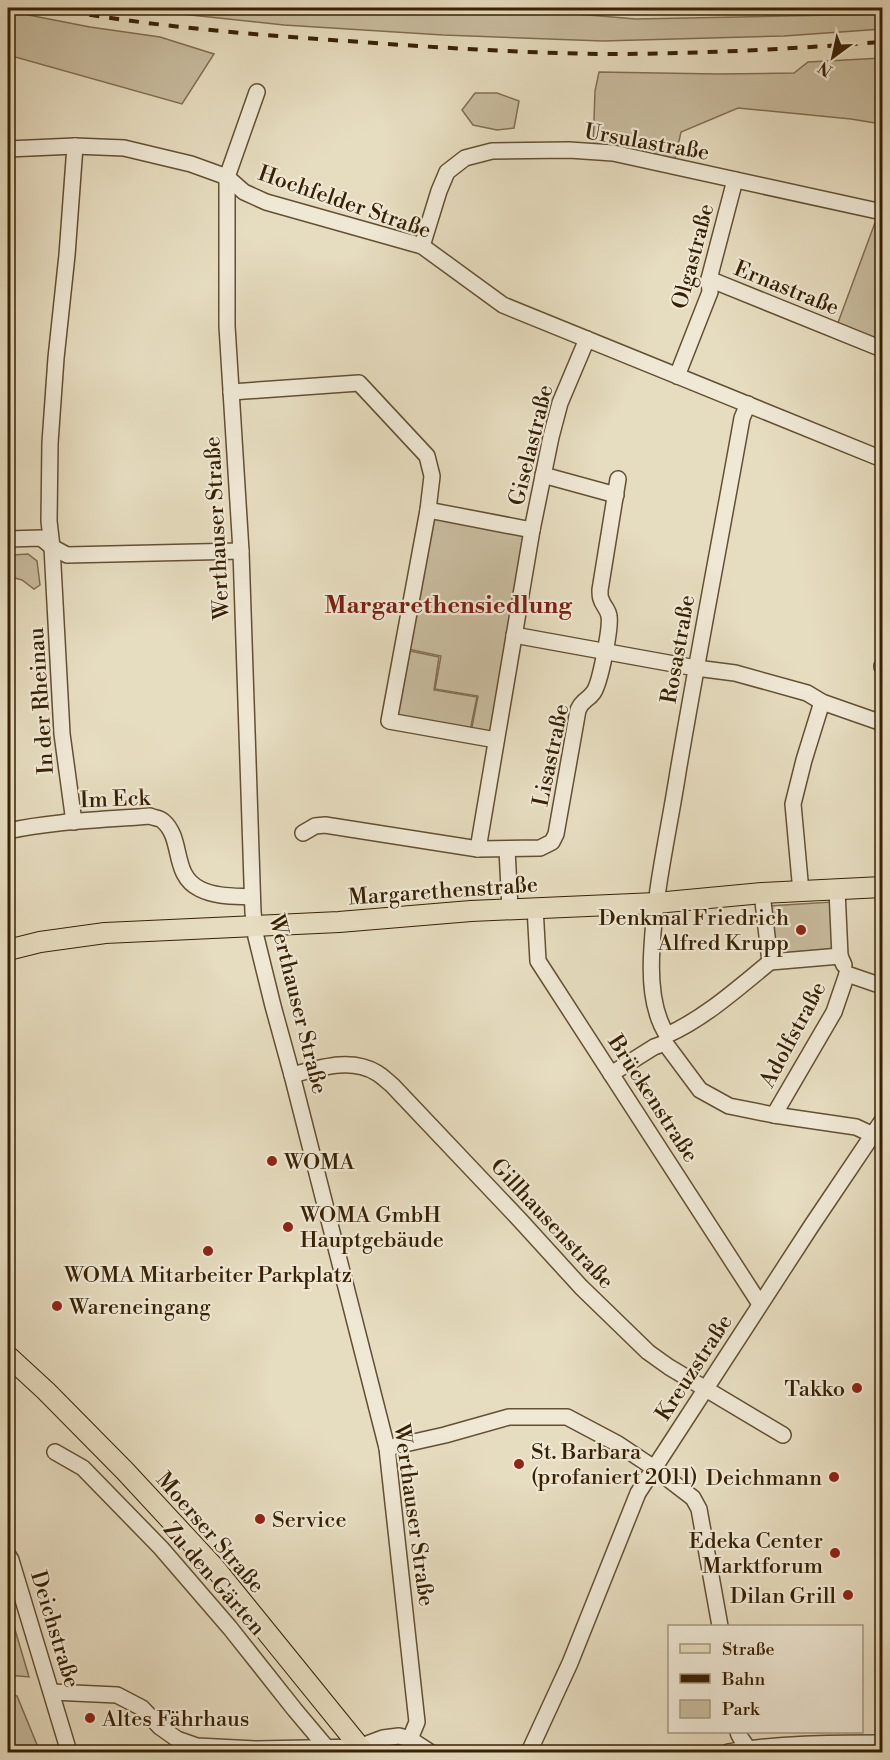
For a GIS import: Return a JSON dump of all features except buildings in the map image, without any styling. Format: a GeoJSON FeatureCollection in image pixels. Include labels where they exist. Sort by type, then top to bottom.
{"type":"FeatureCollection","features":[{"type":"Feature","properties":{"kind":"main road","name":"Margarethenstraße"},"geometry":{"type":"LineString","coordinates":[[8,950],[40,942],[105,933],[339,922],[510,909],[656,903],[762,893],[882,887]]}},
{"type":"Feature","properties":{"kind":"main road","name":"Moerser Straße"},"geometry":{"type":"LineString","coordinates":[[8,1356],[125,1471],[214,1567],[361,1750]]}},
{"type":"Feature","properties":{"kind":"street","name":"Werthauser Straße"},"geometry":{"type":"LineString","coordinates":[[257,92],[227,177],[227,326],[241,551],[254,925],[387,1448],[417,1722],[410,1739]]}},
{"type":"Feature","properties":{"kind":"street","name":"Hochfelder Straße"},"geometry":{"type":"LineString","coordinates":[[8,149],[75,146],[124,148],[191,164],[227,177],[244,192],[266,202],[422,246],[503,305],[882,459]]}},
{"type":"Feature","properties":{"kind":"street","name":"In der Rheinau"},"geometry":{"type":"LineString","coordinates":[[74,822],[62,734],[49,521],[56,358],[75,146]]}},
{"type":"Feature","properties":{"kind":"street","name":"Ursulastraße"},"geometry":{"type":"LineString","coordinates":[[422,246],[439,190],[447,172],[465,158],[492,151],[569,150],[613,153],[882,212]]}},
{"type":"Feature","properties":{"kind":"street","name":"Olgastraße"},"geometry":{"type":"LineString","coordinates":[[677,376],[710,292],[709,279],[735,180]]}},
{"type":"Feature","properties":{"kind":"street","name":"Ernastraße"},"geometry":{"type":"LineString","coordinates":[[709,279],[882,349]]}},
{"type":"Feature","properties":{"kind":"street","name":"Giselastraße"},"geometry":{"type":"LineString","coordinates":[[478,849],[550,437],[560,403],[587,339]]}},
{"type":"Feature","properties":{"kind":"street"},"geometry":{"type":"LineString","coordinates":[[231,392],[358,382],[427,456],[432,476],[428,510],[389,721],[496,740]]}},
{"type":"Feature","properties":{"kind":"street","name":"Rosastraße"},"geometry":{"type":"LineString","coordinates":[[747,404],[742,418],[696,668],[656,903],[651,948],[653,994],[656,1011],[666,1039],[700,1089],[729,1106],[856,1127],[873,1134]]}},
{"type":"Feature","properties":{"kind":"street"},"geometry":{"type":"LineString","coordinates":[[543,475],[616,495]]}},
{"type":"Feature","properties":{"kind":"street","name":"Lisastraße"},"geometry":{"type":"LineString","coordinates":[[303,833],[315,826],[325,825],[478,849],[540,848],[552,842],[556,834],[578,710],[582,701],[594,693],[605,651],[610,622],[609,613],[601,600],[600,590],[618,479]]}},
{"type":"Feature","properties":{"kind":"street"},"geometry":{"type":"LineString","coordinates":[[428,510],[532,530]]}},
{"type":"Feature","properties":{"kind":"street"},"geometry":{"type":"LineString","coordinates":[[8,539],[41,538],[66,555],[241,551]]}},
{"type":"Feature","properties":{"kind":"street"},"geometry":{"type":"LineString","coordinates":[[514,635],[735,673],[807,693],[822,702],[882,723]]}},
{"type":"Feature","properties":{"kind":"street"},"geometry":{"type":"LineString","coordinates":[[801,892],[793,804],[822,702]]}},
{"type":"Feature","properties":{"kind":"street","name":"Im Eck"},"geometry":{"type":"LineString","coordinates":[[8,831],[30,826],[150,816],[162,819],[171,830],[186,880],[199,889],[213,894],[252,897]]}},
{"type":"Feature","properties":{"kind":"street"},"geometry":{"type":"LineString","coordinates":[[507,849],[510,909]]}},
{"type":"Feature","properties":{"kind":"street"},"geometry":{"type":"LineString","coordinates":[[837,890],[840,956],[847,974],[882,986]]}},
{"type":"Feature","properties":{"kind":"street"},"geometry":{"type":"LineString","coordinates":[[762,893],[770,962]]}},
{"type":"Feature","properties":{"kind":"street","name":"Brückenstraße"},"geometry":{"type":"LineString","coordinates":[[535,908],[538,961],[760,1304]]}},
{"type":"Feature","properties":{"kind":"street"},"geometry":{"type":"LineString","coordinates":[[611,1074],[726,998],[770,962],[840,956]]}},
{"type":"Feature","properties":{"kind":"street","name":"Adolfstraße"},"geometry":{"type":"LineString","coordinates":[[774,1115],[834,1012],[847,974]]}},
{"type":"Feature","properties":{"kind":"street","name":"Gillhausenstraße"},"geometry":{"type":"LineString","coordinates":[[292,1075],[330,1065],[361,1066],[378,1073],[392,1085],[581,1287],[648,1352],[783,1435]]}},
{"type":"Feature","properties":{"kind":"street","name":"Kreuzstraße"},"geometry":{"type":"LineString","coordinates":[[529,1752],[570,1663],[638,1493],[882,1121]]}},
{"type":"Feature","properties":{"kind":"street"},"geometry":{"type":"LineString","coordinates":[[387,1448],[509,1417],[567,1417],[618,1444],[693,1498],[699,1509],[720,1625]]}},
{"type":"Feature","properties":{"kind":"street","name":"Zu den Gärten"},"geometry":{"type":"LineString","coordinates":[[56,1452],[83,1468],[160,1548],[230,1628],[330,1750]]}},
{"type":"Feature","properties":{"kind":"street","name":"Deichstraße"},"geometry":{"type":"LineString","coordinates":[[8,1555],[69,1752]]}},
{"type":"Feature","properties":{"kind":"street"},"geometry":{"type":"LineString","coordinates":[[52,1692],[117,1695],[142,1707],[160,1726],[177,1739],[196,1746],[256,1751],[361,1750],[383,1738],[399,1736],[410,1739],[430,1752]]}},
{"type":"Feature","properties":{"kind":"street"},"geometry":{"type":"LineString","coordinates":[[739,1733],[748,1751]]}},
{"type":"Feature","properties":{"kind":"street"},"geometry":{"type":"LineString","coordinates":[[728,1752],[800,1744],[882,1743]]}},
{"type":"Feature","properties":{"kind":"green space"},"geometry":{"type":"Polygon","coordinates":[[[125,8],[506,8],[636,19],[882,14],[882,29],[784,36],[603,41],[443,35],[284,25],[125,8]]]}},
{"type":"Feature","properties":{"kind":"green space"},"geometry":{"type":"Polygon","coordinates":[[[8,11],[90,27],[160,37],[214,54],[182,104],[8,55],[8,11]]]}},
{"type":"Feature","properties":{"kind":"green space"},"geometry":{"type":"Polygon","coordinates":[[[882,58],[882,124],[738,108],[681,132],[674,163],[593,148],[595,91],[599,72],[794,73],[808,62],[882,58]]]}},
{"type":"Feature","properties":{"kind":"green space"},"geometry":{"type":"Polygon","coordinates":[[[475,93],[497,93],[519,101],[514,128],[497,130],[473,125],[462,110],[475,93]]]}},
{"type":"Feature","properties":{"kind":"green space"},"geometry":{"type":"Polygon","coordinates":[[[876,220],[882,221],[882,346],[836,328],[876,220]]]}},
{"type":"Feature","properties":{"kind":"green space"},"geometry":{"type":"Polygon","coordinates":[[[431,516],[525,534],[491,736],[471,732],[478,696],[435,689],[441,656],[408,649],[431,516]]]}},
{"type":"Feature","properties":{"kind":"green space"},"geometry":{"type":"Polygon","coordinates":[[[8,553],[28,554],[37,561],[40,585],[34,589],[22,580],[8,576],[8,553]]]}},
{"type":"Feature","properties":{"kind":"green space"},"geometry":{"type":"Polygon","coordinates":[[[410,651],[439,657],[434,690],[477,697],[470,731],[397,718],[410,651]]]}},
{"type":"Feature","properties":{"kind":"green space"},"geometry":{"type":"Polygon","coordinates":[[[832,902],[833,952],[774,957],[768,906],[832,902]]]}},
{"type":"Feature","properties":{"kind":"green space"},"geometry":{"type":"Polygon","coordinates":[[[8,1606],[29,1677],[8,1675],[8,1606]]]}},
{"type":"Feature","properties":{"kind":"green space"},"geometry":{"type":"Polygon","coordinates":[[[8,1694],[17,1696],[40,1752],[8,1752],[8,1694]]]}},
{"type":"Feature","properties":{"kind":"railway"},"geometry":{"type":"LineString","coordinates":[[50,8],[127,20],[244,33],[514,51],[606,54],[675,53],[882,42]]}},
{"type":"Feature","properties":{"kind":"place","name":"Denkmal Friedrich Alfred Krupp"},"geometry":{"type":"Point","coordinates":[801,930]}},
{"type":"Feature","properties":{"kind":"place","name":"WOMA"},"geometry":{"type":"Point","coordinates":[272,1161]}},
{"type":"Feature","properties":{"kind":"place","name":"WOMA GmbH Hauptgebäude"},"geometry":{"type":"Point","coordinates":[288,1227]}},
{"type":"Feature","properties":{"kind":"place","name":"WOMA Mitarbeiter Parkplatz"},"geometry":{"type":"Point","coordinates":[208,1251]}},
{"type":"Feature","properties":{"kind":"place","name":"Wareneingang"},"geometry":{"type":"Point","coordinates":[57,1306]}},
{"type":"Feature","properties":{"kind":"place","name":"Takko"},"geometry":{"type":"Point","coordinates":[857,1388]}},
{"type":"Feature","properties":{"kind":"place","name":"St. Barbara (profaniert 2011)"},"geometry":{"type":"Point","coordinates":[519,1464]}},
{"type":"Feature","properties":{"kind":"place","name":"Deichmann"},"geometry":{"type":"Point","coordinates":[834,1477]}},
{"type":"Feature","properties":{"kind":"place","name":"Service"},"geometry":{"type":"Point","coordinates":[260,1519]}},
{"type":"Feature","properties":{"kind":"place","name":"Edeka Center Marktforum"},"geometry":{"type":"Point","coordinates":[835,1553]}},
{"type":"Feature","properties":{"kind":"place","name":"Dilan Grill"},"geometry":{"type":"Point","coordinates":[848,1595]}},
{"type":"Feature","properties":{"kind":"place","name":"Altes Fährhaus"},"geometry":{"type":"Point","coordinates":[90,1718]}},
{"type":"Feature","properties":{"kind":"district","name":"Margarethensiedlung"},"geometry":{"type":"Point","coordinates":[448,605]}}]}
